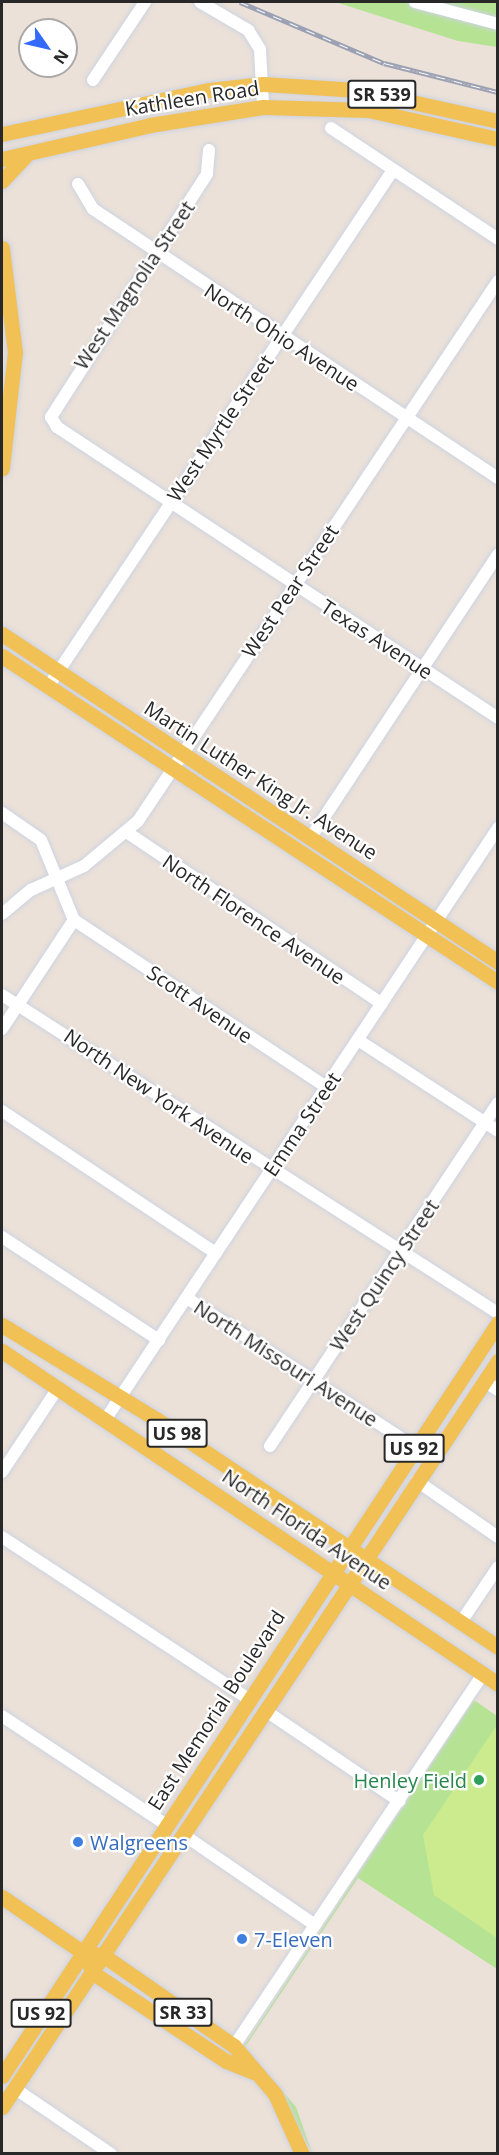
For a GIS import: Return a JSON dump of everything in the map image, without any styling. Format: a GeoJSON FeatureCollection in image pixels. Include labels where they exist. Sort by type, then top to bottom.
{"type":"FeatureCollection","features":[{"type":"Feature","properties":{"kind":"main road","name":"Kathleen Road"},"geometry":{"type":"LineString","coordinates":[[2,134],[209,90],[263,84],[358,90],[498,121]]}},
{"type":"Feature","properties":{"kind":"main road","name":"Kathleen Road"},"geometry":{"type":"LineString","coordinates":[[2,159],[173,120],[263,106],[368,110],[498,139]]}},
{"type":"Feature","properties":{"kind":"main road"},"geometry":{"type":"LineString","coordinates":[[2,181],[27,154]]}},
{"type":"Feature","properties":{"kind":"main road"},"geometry":{"type":"LineString","coordinates":[[2,248],[15,352],[2,468]]}},
{"type":"Feature","properties":{"kind":"main road","name":"Martin Luther King Jr. Avenue"},"geometry":{"type":"LineString","coordinates":[[2,634],[498,962]]}},
{"type":"Feature","properties":{"kind":"main road","name":"Martin Luther King Jr. Avenue"},"geometry":{"type":"LineString","coordinates":[[3,661],[48,687],[498,982]]}},
{"type":"Feature","properties":{"kind":"main road","name":"US 92"},"geometry":{"type":"LineString","coordinates":[[348,1548],[498,1323]]}},
{"type":"Feature","properties":{"kind":"main road","name":"North Florida Avenue"},"geometry":{"type":"LineString","coordinates":[[2,1325],[121,1397],[498,1647]]}},
{"type":"Feature","properties":{"kind":"main road","name":"North Florida Avenue"},"geometry":{"type":"LineString","coordinates":[[2,1351],[455,1655],[490,1675],[498,1684]]}},
{"type":"Feature","properties":{"kind":"main road","name":"US 92"},"geometry":{"type":"LineString","coordinates":[[2,2107],[498,1360]]}},
{"type":"Feature","properties":{"kind":"main road","name":"East Memorial Boulevard"},"geometry":{"type":"LineString","coordinates":[[2,2075],[81,1951],[348,1548]]}},
{"type":"Feature","properties":{"kind":"main road"},"geometry":{"type":"LineString","coordinates":[[2,1897],[81,1951]]}},
{"type":"Feature","properties":{"kind":"main road","name":"SR 33"},"geometry":{"type":"LineString","coordinates":[[81,1951],[104,1956],[234,2046],[291,2118],[302,2154]]}},
{"type":"Feature","properties":{"kind":"main road","name":"SR 33"},"geometry":{"type":"LineString","coordinates":[[81,1951],[93,1972],[226,2061],[256,2073]]}},
{"type":"Feature","properties":{"kind":"street"},"geometry":{"type":"LineString","coordinates":[[93,80],[145,2]]}},
{"type":"Feature","properties":{"kind":"street"},"geometry":{"type":"LineString","coordinates":[[200,2],[248,30],[260,49],[263,106]]}},
{"type":"Feature","properties":{"kind":"street"},"geometry":{"type":"LineString","coordinates":[[415,2],[498,24]]}},
{"type":"Feature","properties":{"kind":"street"},"geometry":{"type":"LineString","coordinates":[[331,128],[498,239]]}},
{"type":"Feature","properties":{"kind":"street","name":"West Magnolia Street"},"geometry":{"type":"LineString","coordinates":[[51,417],[207,174],[209,150]]}},
{"type":"Feature","properties":{"kind":"street","name":"West Myrtle Street"},"geometry":{"type":"LineString","coordinates":[[48,687],[393,170]]}},
{"type":"Feature","properties":{"kind":"street","name":"North Ohio Avenue"},"geometry":{"type":"LineString","coordinates":[[78,184],[93,209],[498,478]]}},
{"type":"Feature","properties":{"kind":"street","name":"West Pear Street"},"geometry":{"type":"LineString","coordinates":[[2,914],[128,833],[498,281]]}},
{"type":"Feature","properties":{"kind":"street","name":"Texas Avenue"},"geometry":{"type":"LineString","coordinates":[[51,417],[57,427],[498,718]]}},
{"type":"Feature","properties":{"kind":"street"},"geometry":{"type":"LineString","coordinates":[[311,837],[498,554]]}},
{"type":"Feature","properties":{"kind":"street"},"geometry":{"type":"LineString","coordinates":[[3,661],[16,644]]}},
{"type":"Feature","properties":{"kind":"street"},"geometry":{"type":"LineString","coordinates":[[2,813],[41,840],[59,876],[74,920],[2,1029]]}},
{"type":"Feature","properties":{"kind":"street","name":"Emma Street"},"geometry":{"type":"LineString","coordinates":[[105,1420],[498,828]]}},
{"type":"Feature","properties":{"kind":"street","name":"North Florence Avenue"},"geometry":{"type":"LineString","coordinates":[[128,833],[382,1004]]}},
{"type":"Feature","properties":{"kind":"street","name":"Scott Avenue"},"geometry":{"type":"LineString","coordinates":[[74,920],[326,1087]]}},
{"type":"Feature","properties":{"kind":"street","name":"North New York Avenue"},"geometry":{"type":"LineString","coordinates":[[2,995],[498,1313]]}},
{"type":"Feature","properties":{"kind":"street"},"geometry":{"type":"LineString","coordinates":[[358,1040],[498,1131]]}},
{"type":"Feature","properties":{"kind":"street","name":"West Quincy Street"},"geometry":{"type":"LineString","coordinates":[[270,1446],[498,1103]]}},
{"type":"Feature","properties":{"kind":"street"},"geometry":{"type":"LineString","coordinates":[[2,1111],[216,1253]]}},
{"type":"Feature","properties":{"kind":"street"},"geometry":{"type":"LineString","coordinates":[[2,1237],[159,1340]]}},
{"type":"Feature","properties":{"kind":"street","name":"North Missouri Avenue"},"geometry":{"type":"LineString","coordinates":[[186,1298],[415,1447]]}},
{"type":"Feature","properties":{"kind":"street"},"geometry":{"type":"LineString","coordinates":[[484,1381],[498,1390]]}},
{"type":"Feature","properties":{"kind":"street"},"geometry":{"type":"LineString","coordinates":[[2,1472],[58,1389]]}},
{"type":"Feature","properties":{"kind":"street"},"geometry":{"type":"LineString","coordinates":[[417,1480],[498,1537]]}},
{"type":"Feature","properties":{"kind":"street"},"geometry":{"type":"LineString","coordinates":[[2,1537],[249,1698]]}},
{"type":"Feature","properties":{"kind":"street"},"geometry":{"type":"LineString","coordinates":[[461,1622],[498,1567]]}},
{"type":"Feature","properties":{"kind":"street"},"geometry":{"type":"LineString","coordinates":[[234,2046],[399,1802],[490,1675]]}},
{"type":"Feature","properties":{"kind":"street"},"geometry":{"type":"LineString","coordinates":[[266,1711],[399,1802]]}},
{"type":"Feature","properties":{"kind":"street"},"geometry":{"type":"LineString","coordinates":[[2,1716],[165,1824]]}},
{"type":"Feature","properties":{"kind":"street"},"geometry":{"type":"LineString","coordinates":[[184,1835],[315,1924]]}},
{"type":"Feature","properties":{"kind":"street"},"geometry":{"type":"LineString","coordinates":[[14,2088],[111,2154]]}},
{"type":"Feature","properties":{"kind":"green space"},"geometry":{"type":"Polygon","coordinates":[[[335,2],[497,2],[497,47],[458,41],[335,2]]]}},
{"type":"Feature","properties":{"kind":"green space"},"geometry":{"type":"Polygon","coordinates":[[[474,1700],[497,1716],[497,1969],[358,1878],[245,2047],[296,2107],[312,2153],[279,2091],[242,2049],[474,1700]]]}},
{"type":"Feature","properties":{"kind":"green space","name":"Henley Field"},"geometry":{"type":"Polygon","coordinates":[[[497,1725],[497,1938],[434,1895],[423,1835],[497,1725]]]}},
{"type":"Feature","properties":{"kind":"railway"},"geometry":{"type":"LineString","coordinates":[[240,2],[384,63],[498,92]]}},
{"type":"Feature","properties":{"kind":"place","name":"Henley Field"},"geometry":{"type":"Point","coordinates":[479,1780]}},
{"type":"Feature","properties":{"kind":"place","name":"Walgreens"},"geometry":{"type":"Point","coordinates":[78,1842]}},
{"type":"Feature","properties":{"kind":"place","name":"7-Eleven"},"geometry":{"type":"Point","coordinates":[242,1939]}}]}
